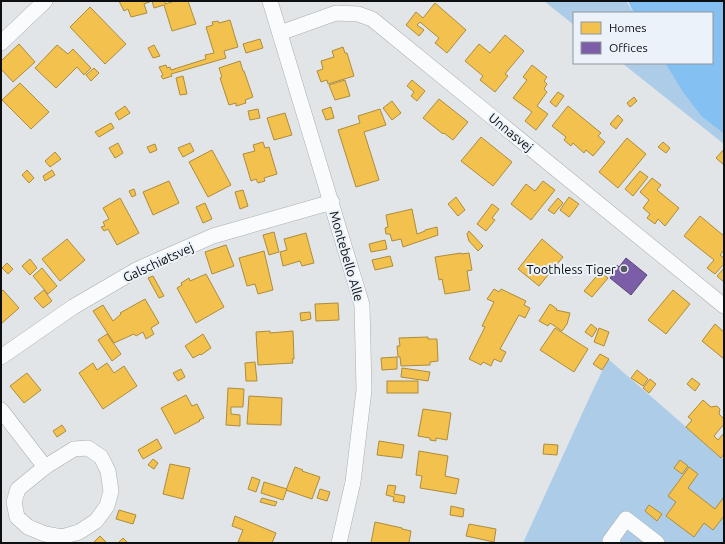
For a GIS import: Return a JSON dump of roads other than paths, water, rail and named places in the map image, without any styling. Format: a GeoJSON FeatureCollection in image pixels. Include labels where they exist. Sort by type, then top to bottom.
{"type":"FeatureCollection","features":[{"type":"Feature","properties":{"kind":"street"},"geometry":{"type":"LineString","coordinates":[[1,43],[45,1]]}},
{"type":"Feature","properties":{"kind":"street","name":"Montebello Alle"},"geometry":{"type":"LineString","coordinates":[[270,1],[362,305],[364,390],[353,482],[339,543]]}},
{"type":"Feature","properties":{"kind":"street","name":"Unnasvej"},"geometry":{"type":"LineString","coordinates":[[280,33],[336,13],[358,14],[372,19],[724,306]]}},
{"type":"Feature","properties":{"kind":"street","name":"Galschiøtsvej"},"geometry":{"type":"LineString","coordinates":[[1,357],[73,307],[138,269],[213,236],[332,202]]}},
{"type":"Feature","properties":{"kind":"street"},"geometry":{"type":"LineString","coordinates":[[1,410],[45,466]]}},
{"type":"Feature","properties":{"kind":"street"},"geometry":{"type":"LineString","coordinates":[[88,448],[101,457],[108,471],[111,491],[106,506],[96,521],[79,532],[62,537],[44,534],[28,527],[17,517],[14,502],[18,489],[45,466],[74,449],[88,448]]}},
{"type":"Feature","properties":{"kind":"street"},"geometry":{"type":"LineString","coordinates":[[613,543],[610,541],[626,519],[657,543]]}},
{"type":"Feature","properties":{"kind":"water"},"geometry":{"type":"Polygon","coordinates":[[[628,1],[724,1],[724,134],[701,116],[682,91],[666,64],[713,64],[713,12],[634,12],[628,1]]]}},
{"type":"Feature","properties":{"kind":"place","name":"Toothless Tiger"},"geometry":{"type":"Point","coordinates":[624,269]}}]}
